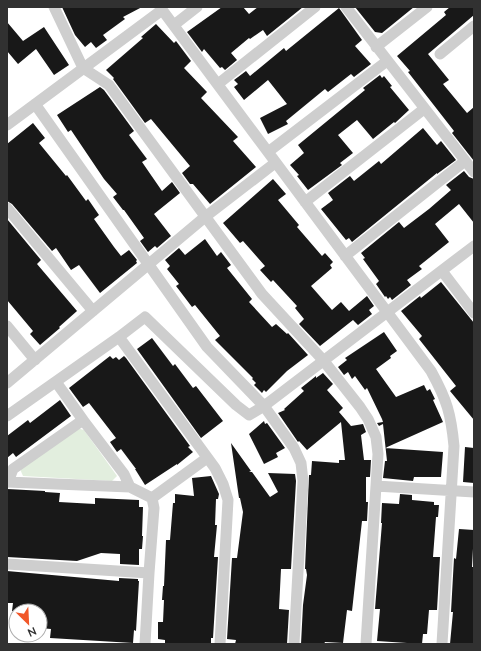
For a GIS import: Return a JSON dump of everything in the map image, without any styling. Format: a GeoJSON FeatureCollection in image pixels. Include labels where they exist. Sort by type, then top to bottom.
{"type":"FeatureCollection","features":[{"type":"Feature","properties":{"kind":"street"},"geometry":{"type":"LineString","coordinates":[[54,7],[83,68],[109,85],[262,294],[323,360],[368,419],[376,437],[378,454],[366,644]]}},
{"type":"Feature","properties":{"kind":"street"},"geometry":{"type":"LineString","coordinates":[[174,25],[197,7]]}},
{"type":"Feature","properties":{"kind":"street"},"geometry":{"type":"LineString","coordinates":[[218,84],[315,7]]}},
{"type":"Feature","properties":{"kind":"street"},"geometry":{"type":"LineString","coordinates":[[346,7],[474,172]]}},
{"type":"Feature","properties":{"kind":"street"},"geometry":{"type":"LineString","coordinates":[[376,47],[427,7]]}},
{"type":"Feature","properties":{"kind":"street"},"geometry":{"type":"LineString","coordinates":[[7,125],[161,9],[431,371],[447,403],[451,420],[454,446],[442,644]]}},
{"type":"Feature","properties":{"kind":"street"},"geometry":{"type":"LineString","coordinates":[[440,54],[474,26]]}},
{"type":"Feature","properties":{"kind":"street"},"geometry":{"type":"LineString","coordinates":[[268,152],[387,61]]}},
{"type":"Feature","properties":{"kind":"street"},"geometry":{"type":"LineString","coordinates":[[35,104],[148,266],[207,347],[264,406],[294,448],[301,463],[303,481],[294,644]]}},
{"type":"Feature","properties":{"kind":"street"},"geometry":{"type":"LineString","coordinates":[[305,202],[424,108]]}},
{"type":"Feature","properties":{"kind":"street"},"geometry":{"type":"LineString","coordinates":[[345,256],[465,161]]}},
{"type":"Feature","properties":{"kind":"street"},"geometry":{"type":"LineString","coordinates":[[7,383],[205,217],[275,163]]}},
{"type":"Feature","properties":{"kind":"street"},"geometry":{"type":"LineString","coordinates":[[7,208],[93,311]]}},
{"type":"Feature","properties":{"kind":"street"},"geometry":{"type":"LineString","coordinates":[[7,416],[145,317],[236,405],[249,414],[264,406],[474,246]]}},
{"type":"Feature","properties":{"kind":"street"},"geometry":{"type":"LineString","coordinates":[[442,271],[474,313]]}},
{"type":"Feature","properties":{"kind":"street"},"geometry":{"type":"LineString","coordinates":[[7,326],[35,360]]}},
{"type":"Feature","properties":{"kind":"street"},"geometry":{"type":"LineString","coordinates":[[119,337],[215,468],[223,484],[228,500],[220,644]]}},
{"type":"Feature","properties":{"kind":"street"},"geometry":{"type":"LineString","coordinates":[[56,382],[82,420],[124,474],[130,487]]}},
{"type":"Feature","properties":{"kind":"street"},"geometry":{"type":"LineString","coordinates":[[82,420],[13,469],[7,482],[130,487],[152,498]]}},
{"type":"Feature","properties":{"kind":"street"},"geometry":{"type":"LineString","coordinates":[[152,498],[207,458]]}},
{"type":"Feature","properties":{"kind":"street"},"geometry":{"type":"LineString","coordinates":[[376,486],[474,492]]}},
{"type":"Feature","properties":{"kind":"street"},"geometry":{"type":"LineString","coordinates":[[146,644],[154,508],[152,498]]}},
{"type":"Feature","properties":{"kind":"street"},"geometry":{"type":"LineString","coordinates":[[7,564],[149,573]]}},
{"type":"Feature","properties":{"kind":"green space"},"geometry":{"type":"Polygon","coordinates":[[[77,428],[84,430],[117,476],[112,481],[23,476],[20,469],[77,428]]]}},
{"type":"Feature","properties":{"kind":"building"},"geometry":{"type":"Polygon","coordinates":[[[62,7],[142,7],[123,17],[125,19],[103,35],[107,40],[96,48],[91,42],[85,47],[75,35],[62,7]]]}},
{"type":"Feature","properties":{"kind":"building"},"geometry":{"type":"Polygon","coordinates":[[[222,7],[243,7],[249,14],[258,7],[303,7],[267,36],[263,30],[250,39],[249,38],[231,53],[237,60],[225,70],[222,67],[220,68],[204,49],[202,52],[187,32],[222,7]]]}},
{"type":"Feature","properties":{"kind":"building"},"geometry":{"type":"Polygon","coordinates":[[[355,7],[414,7],[382,33],[375,32],[355,7]]]}},
{"type":"Feature","properties":{"kind":"building"},"geometry":{"type":"Polygon","coordinates":[[[450,7],[474,7],[474,15],[428,54],[449,80],[443,84],[467,113],[474,107],[474,161],[452,133],[454,131],[408,72],[410,71],[397,56],[446,15],[444,12],[450,7]]]}},
{"type":"Feature","properties":{"kind":"building"},"geometry":{"type":"Polygon","coordinates":[[[339,8],[362,40],[355,46],[371,64],[354,77],[351,74],[328,92],[325,89],[286,121],[288,124],[268,134],[260,118],[287,104],[268,80],[244,100],[234,87],[238,84],[234,80],[246,71],[250,76],[284,48],[286,51],[339,8]]]}},
{"type":"Feature","properties":{"kind":"building"},"geometry":{"type":"Polygon","coordinates":[[[7,22],[23,41],[44,27],[69,65],[54,75],[36,49],[18,64],[7,51],[7,22]]]}},
{"type":"Feature","properties":{"kind":"building"},"geometry":{"type":"Polygon","coordinates":[[[156,24],[174,43],[176,41],[191,61],[184,68],[207,92],[201,98],[238,137],[233,141],[256,167],[210,204],[193,184],[190,184],[182,173],[190,166],[151,119],[145,123],[113,79],[114,78],[106,70],[143,38],[141,37],[156,24]]]}},
{"type":"Feature","properties":{"kind":"building"},"geometry":{"type":"Polygon","coordinates":[[[380,75],[382,78],[384,76],[392,86],[390,87],[409,110],[395,123],[394,122],[373,139],[357,120],[338,135],[353,153],[340,163],[342,165],[308,190],[297,176],[299,175],[290,165],[304,153],[298,145],[365,90],[363,88],[380,75]]]}},
{"type":"Feature","properties":{"kind":"building"},"geometry":{"type":"Polygon","coordinates":[[[100,87],[104,90],[134,131],[129,135],[147,159],[142,162],[162,191],[172,182],[180,193],[154,214],[171,236],[157,248],[155,246],[148,252],[140,241],[144,238],[113,197],[117,194],[104,179],[71,130],[68,132],[57,115],[100,87]]]}},
{"type":"Feature","properties":{"kind":"building"},"geometry":{"type":"Polygon","coordinates":[[[33,123],[45,138],[39,143],[66,176],[67,175],[86,201],[88,199],[99,215],[94,219],[114,247],[121,256],[129,250],[137,260],[137,263],[100,293],[79,265],[71,270],[56,248],[52,251],[12,204],[7,201],[7,144],[33,123]]]}},
{"type":"Feature","properties":{"kind":"building"},"geometry":{"type":"Polygon","coordinates":[[[423,128],[437,145],[441,141],[456,160],[437,173],[352,242],[349,238],[346,240],[321,209],[333,200],[328,193],[350,176],[354,181],[379,161],[381,164],[423,128]]]}},
{"type":"Feature","properties":{"kind":"building"},"geometry":{"type":"Polygon","coordinates":[[[464,171],[469,177],[474,179],[474,223],[459,204],[435,224],[449,242],[419,266],[422,269],[407,280],[411,285],[392,300],[390,297],[388,299],[376,284],[379,281],[363,259],[365,258],[361,253],[399,222],[404,228],[429,209],[451,190],[446,185],[464,171]]]}},
{"type":"Feature","properties":{"kind":"building"},"geometry":{"type":"Polygon","coordinates":[[[273,179],[286,194],[278,200],[299,225],[297,227],[322,256],[325,253],[333,262],[330,265],[332,268],[311,286],[332,310],[341,302],[349,311],[367,296],[374,306],[369,310],[372,314],[358,325],[353,320],[320,346],[299,324],[304,319],[295,308],[297,306],[273,280],[271,282],[260,270],[265,266],[243,241],[240,243],[223,223],[273,179]]]}},
{"type":"Feature","properties":{"kind":"building"},"geometry":{"type":"Polygon","coordinates":[[[7,219],[41,260],[37,264],[77,311],[40,345],[30,334],[33,331],[7,300],[7,219]]]}},
{"type":"Feature","properties":{"kind":"building"},"geometry":{"type":"Polygon","coordinates":[[[205,239],[217,256],[221,252],[231,265],[227,268],[252,299],[249,302],[272,327],[276,324],[287,334],[288,333],[308,355],[287,371],[266,392],[264,390],[262,393],[254,385],[256,383],[252,379],[253,378],[215,340],[220,336],[195,305],[192,307],[176,286],[179,284],[167,269],[170,266],[165,260],[179,248],[185,255],[205,239]]]}},
{"type":"Feature","properties":{"kind":"building"},"geometry":{"type":"Polygon","coordinates":[[[441,282],[474,323],[474,420],[450,391],[456,386],[419,339],[422,336],[401,311],[420,296],[421,298],[441,282]]]}},
{"type":"Feature","properties":{"kind":"building"},"geometry":{"type":"Polygon","coordinates":[[[384,332],[397,351],[390,356],[391,358],[376,369],[396,397],[424,385],[427,391],[430,389],[435,399],[433,400],[443,422],[386,448],[383,424],[379,426],[377,423],[383,422],[367,388],[365,390],[355,376],[352,379],[348,372],[344,375],[338,367],[347,360],[345,358],[384,332]]]}},
{"type":"Feature","properties":{"kind":"building"},"geometry":{"type":"Polygon","coordinates":[[[152,338],[173,366],[175,364],[193,388],[196,386],[223,421],[201,438],[137,349],[152,338]]]}},
{"type":"Feature","properties":{"kind":"building"},"geometry":{"type":"Polygon","coordinates":[[[110,356],[113,359],[116,357],[119,360],[124,356],[126,358],[193,452],[177,465],[145,485],[136,469],[121,449],[117,452],[110,442],[116,438],[89,403],[83,407],[69,388],[110,356]]]}},
{"type":"Feature","properties":{"kind":"building"},"geometry":{"type":"Polygon","coordinates":[[[323,373],[333,384],[327,390],[343,408],[339,412],[351,426],[363,424],[366,432],[361,435],[364,460],[371,460],[370,477],[366,477],[366,502],[368,502],[367,521],[362,521],[352,611],[347,610],[343,643],[325,642],[324,644],[301,644],[303,605],[307,575],[305,569],[309,475],[311,475],[312,461],[339,463],[339,460],[345,460],[341,422],[307,450],[299,441],[298,442],[278,413],[285,410],[284,409],[304,391],[301,388],[316,376],[316,378],[323,373]]]}},
{"type":"Feature","properties":{"kind":"building"},"geometry":{"type":"Polygon","coordinates":[[[60,400],[71,416],[16,457],[13,453],[7,458],[7,436],[28,420],[30,423],[60,400]]]}},
{"type":"Feature","properties":{"kind":"building"},"geometry":{"type":"Polygon","coordinates":[[[264,421],[285,448],[276,453],[278,457],[264,464],[249,434],[264,421]]]}},
{"type":"Feature","properties":{"kind":"building"},"geometry":{"type":"Polygon","coordinates":[[[231,443],[251,471],[249,472],[252,472],[270,497],[278,492],[268,473],[295,474],[296,481],[291,569],[281,569],[279,609],[289,610],[287,644],[235,644],[236,640],[227,639],[232,558],[237,558],[243,512],[239,498],[231,443]]]}},
{"type":"Feature","properties":{"kind":"building"},"geometry":{"type":"Polygon","coordinates":[[[465,447],[474,448],[474,483],[463,482],[465,447]]]}},
{"type":"Feature","properties":{"kind":"building"},"geometry":{"type":"Polygon","coordinates":[[[386,448],[443,452],[441,477],[414,477],[413,481],[383,478],[385,461],[387,461],[386,448]]]}},
{"type":"Feature","properties":{"kind":"building"},"geometry":{"type":"Polygon","coordinates":[[[211,476],[219,494],[218,499],[216,499],[215,525],[217,525],[214,557],[218,557],[213,638],[211,638],[211,644],[165,644],[165,640],[158,639],[158,622],[163,622],[164,600],[162,600],[166,540],[170,540],[175,494],[194,496],[192,478],[211,476]]]}},
{"type":"Feature","properties":{"kind":"building"},"geometry":{"type":"Polygon","coordinates":[[[7,489],[60,493],[59,502],[95,504],[95,498],[139,500],[139,507],[143,507],[143,536],[142,549],[139,549],[139,565],[120,564],[120,554],[101,553],[77,561],[7,557],[7,489]]]}},
{"type":"Feature","properties":{"kind":"building"},"geometry":{"type":"Polygon","coordinates":[[[400,494],[412,495],[412,500],[434,502],[434,505],[439,505],[438,517],[436,517],[433,557],[440,557],[437,610],[429,610],[427,634],[423,634],[422,644],[377,641],[380,609],[375,609],[382,523],[382,503],[399,504],[400,494]]]}},
{"type":"Feature","properties":{"kind":"building"},"geometry":{"type":"Polygon","coordinates":[[[459,529],[474,530],[472,567],[474,567],[473,644],[450,644],[453,612],[451,612],[454,558],[456,559],[459,529]]]}},
{"type":"Feature","properties":{"kind":"building"},"geometry":{"type":"Polygon","coordinates":[[[7,571],[119,581],[119,578],[138,579],[139,581],[136,631],[134,630],[133,643],[50,638],[51,629],[48,629],[48,603],[7,603],[7,571]]]}}]}
